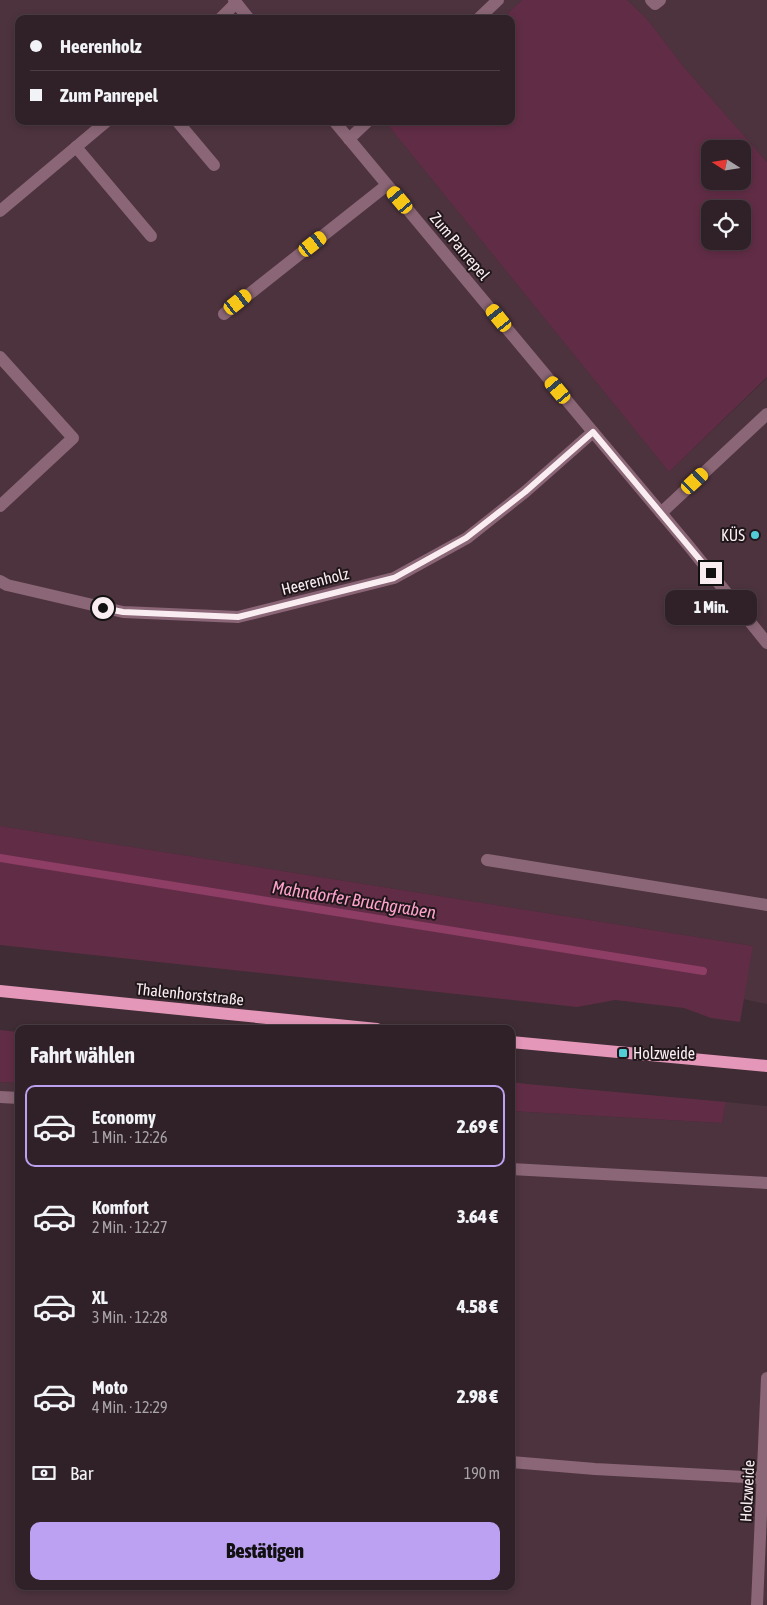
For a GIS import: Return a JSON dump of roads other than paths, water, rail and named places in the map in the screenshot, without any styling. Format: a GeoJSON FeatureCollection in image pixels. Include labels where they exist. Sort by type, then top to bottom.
{"type":"FeatureCollection","features":[{"type":"Feature","properties":{"kind":"main road","name":"Thalenhorststraße"},"geometry":{"type":"LineString","coordinates":[[0,991],[337,1025]]}},
{"type":"Feature","properties":{"kind":"main road"},"geometry":{"type":"LineString","coordinates":[[515,1042],[767,1066]]}},
{"type":"Feature","properties":{"kind":"street"},"geometry":{"type":"LineString","coordinates":[[482,15],[498,0]]}},
{"type":"Feature","properties":{"kind":"street"},"geometry":{"type":"LineString","coordinates":[[651,0],[655,4],[660,0]]}},
{"type":"Feature","properties":{"kind":"street"},"geometry":{"type":"LineString","coordinates":[[224,15],[235,2],[246,15]]}},
{"type":"Feature","properties":{"kind":"street"},"geometry":{"type":"LineString","coordinates":[[0,211],[103,125]]}},
{"type":"Feature","properties":{"kind":"street"},"geometry":{"type":"LineString","coordinates":[[180,125],[214,165]]}},
{"type":"Feature","properties":{"kind":"street","name":"Zum Panrepel"},"geometry":{"type":"LineString","coordinates":[[337,125],[767,643]]}},
{"type":"Feature","properties":{"kind":"street"},"geometry":{"type":"LineString","coordinates":[[349,139],[364,125]]}},
{"type":"Feature","properties":{"kind":"street"},"geometry":{"type":"LineString","coordinates":[[76,147],[151,236]]}},
{"type":"Feature","properties":{"kind":"street"},"geometry":{"type":"LineString","coordinates":[[224,314],[387,185]]}},
{"type":"Feature","properties":{"kind":"street"},"geometry":{"type":"LineString","coordinates":[[0,357],[73,438],[0,506]]}},
{"type":"Feature","properties":{"kind":"street"},"geometry":{"type":"LineString","coordinates":[[661,513],[767,414]]}},
{"type":"Feature","properties":{"kind":"street","name":"Heerenholz"},"geometry":{"type":"LineString","coordinates":[[0,581],[27,590],[123,612],[238,617],[394,578],[466,538],[525,492],[593,432]]}},
{"type":"Feature","properties":{"kind":"street"},"geometry":{"type":"LineString","coordinates":[[487,860],[767,905]]}},
{"type":"Feature","properties":{"kind":"street"},"geometry":{"type":"LineString","coordinates":[[0,1096],[15,1098]]}},
{"type":"Feature","properties":{"kind":"street"},"geometry":{"type":"LineString","coordinates":[[515,1169],[767,1183]]}},
{"type":"Feature","properties":{"kind":"street","name":"Holzweide"},"geometry":{"type":"LineString","coordinates":[[757,1605],[767,1378]]}},
{"type":"Feature","properties":{"kind":"street"},"geometry":{"type":"LineString","coordinates":[[515,1462],[595,1469],[764,1478]]}},
{"type":"Feature","properties":{"kind":"waterway","name":"Mahndorfer Bruchgraben"},"geometry":{"type":"LineString","coordinates":[[0,858],[703,971]]}},
{"type":"Feature","properties":{"kind":"place","name":"KÜS"},"geometry":{"type":"Point","coordinates":[755,535]}},
{"type":"Feature","properties":{"kind":"place","name":"Holzweide"},"geometry":{"type":"Point","coordinates":[623,1053]}}]}
